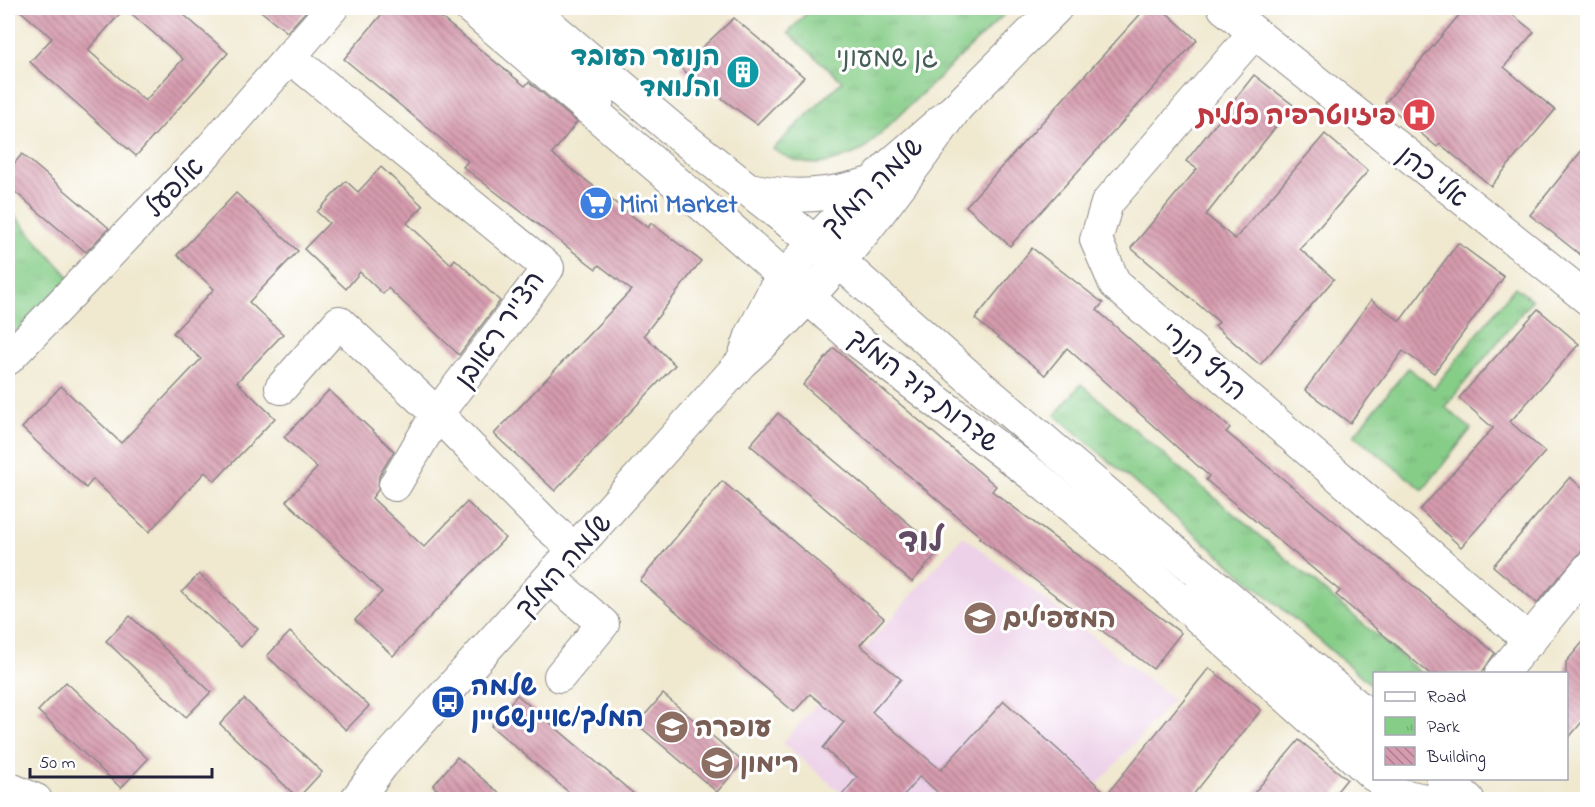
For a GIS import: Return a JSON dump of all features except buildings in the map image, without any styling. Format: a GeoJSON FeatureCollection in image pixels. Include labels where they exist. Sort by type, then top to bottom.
{"type":"FeatureCollection","features":[{"type":"Feature","properties":{"kind":"main road","name":"שדרות דוד המלך"},"geometry":{"type":"LineString","coordinates":[[471,8],[655,163],[878,357],[1032,474],[1114,541],[1373,768]]}},
{"type":"Feature","properties":{"kind":"main road","name":"שדרות דוד המלך"},"geometry":{"type":"LineString","coordinates":[[529,8],[678,134],[840,262],[961,370],[1373,720]]}},
{"type":"Feature","properties":{"kind":"main road"},"geometry":{"type":"LineString","coordinates":[[749,189],[784,196],[810,196],[840,192],[872,183]]}},
{"type":"Feature","properties":{"kind":"main road"},"geometry":{"type":"LineString","coordinates":[[1445,780],[1468,800]]}},
{"type":"Feature","properties":{"kind":"street","name":"אלפעל"},"geometry":{"type":"LineString","coordinates":[[8,358],[210,149],[333,8]]}},
{"type":"Feature","properties":{"kind":"street"},"geometry":{"type":"LineString","coordinates":[[500,8],[565,66],[655,163]]}},
{"type":"Feature","properties":{"kind":"street","name":"שלמה המלך"},"geometry":{"type":"LineString","coordinates":[[741,363],[762,310],[785,276],[815,241],[872,183],[957,107],[1056,8]]}},
{"type":"Feature","properties":{"kind":"street","name":"אלי כהן"},"geometry":{"type":"LineString","coordinates":[[1224,8],[1587,299]]}},
{"type":"Feature","properties":{"kind":"street","name":"הרץ הנרי"},"geometry":{"type":"LineString","coordinates":[[1254,33],[1107,203],[1096,240],[1115,284],[1530,640]]}},
{"type":"Feature","properties":{"kind":"street","name":"הצייר ראובן"},"geometry":{"type":"LineString","coordinates":[[290,57],[548,268],[437,414],[548,526],[576,550]]}},
{"type":"Feature","properties":{"kind":"street","name":"שלמה המלך"},"geometry":{"type":"LineString","coordinates":[[356,800],[382,765],[551,579],[741,363],[809,298],[903,185],[957,107]]}},
{"type":"Feature","properties":{"kind":"street"},"geometry":{"type":"LineString","coordinates":[[281,388],[339,322],[437,414],[395,485]]}},
{"type":"Feature","properties":{"kind":"street"},"geometry":{"type":"LineString","coordinates":[[1158,537],[1186,574],[1227,618],[1373,746]]}},
{"type":"Feature","properties":{"kind":"street"},"geometry":{"type":"LineString","coordinates":[[1503,672],[1587,569]]}},
{"type":"Feature","properties":{"kind":"street"},"geometry":{"type":"LineString","coordinates":[[551,579],[603,624],[560,676]]}},
{"type":"Feature","properties":{"kind":"street","name":"שלמה המלך"},"geometry":{"type":"LineString","coordinates":[[335,800],[382,765]]}},
{"type":"Feature","properties":{"kind":"shaded area","name":"המעפילים"},"geometry":{"type":"Polygon","coordinates":[[[963,536],[1173,699],[1085,799],[848,799],[783,743],[963,536]]]}},
{"type":"Feature","properties":{"kind":"green space","name":"גן שמעוני"},"geometry":{"type":"Polygon","coordinates":[[[811,8],[1011,8],[863,150],[817,164],[796,161],[773,149],[842,81],[788,33],[811,8]]]}},
{"type":"Feature","properties":{"kind":"green space"},"geometry":{"type":"Polygon","coordinates":[[[8,208],[70,278],[8,340],[8,208]]]}},
{"type":"Feature","properties":{"kind":"green space"},"geometry":{"type":"Polygon","coordinates":[[[1515,287],[1532,300],[1445,407],[1471,429],[1423,490],[1354,435],[1408,368],[1434,388],[1515,287]]]}},
{"type":"Feature","properties":{"kind":"green space"},"geometry":{"type":"Polygon","coordinates":[[[1081,384],[1420,672],[1373,672],[1373,686],[1055,415],[1081,384]]]}},
{"type":"Feature","properties":{"kind":"place","name":"הנוער העובד והלומד"},"geometry":{"type":"Point","coordinates":[743,72]}},
{"type":"Feature","properties":{"kind":"place","name":"פיזיוטרפיה כללית"},"geometry":{"type":"Point","coordinates":[1419,115]}},
{"type":"Feature","properties":{"kind":"place","name":"Mini Market"},"geometry":{"type":"Point","coordinates":[596,203]}},
{"type":"Feature","properties":{"kind":"place","name":"המעפילים"},"geometry":{"type":"Point","coordinates":[980,618]}},
{"type":"Feature","properties":{"kind":"place","name":"שלמה המלך/איינשטיין"},"geometry":{"type":"Point","coordinates":[448,702]}},
{"type":"Feature","properties":{"kind":"place","name":"עופרה"},"geometry":{"type":"Point","coordinates":[672,727]}},
{"type":"Feature","properties":{"kind":"place","name":"רימון"},"geometry":{"type":"Point","coordinates":[717,763]}},
{"type":"Feature","properties":{"kind":"district","name":"לוד"},"geometry":{"type":"Point","coordinates":[921,539]}}]}
